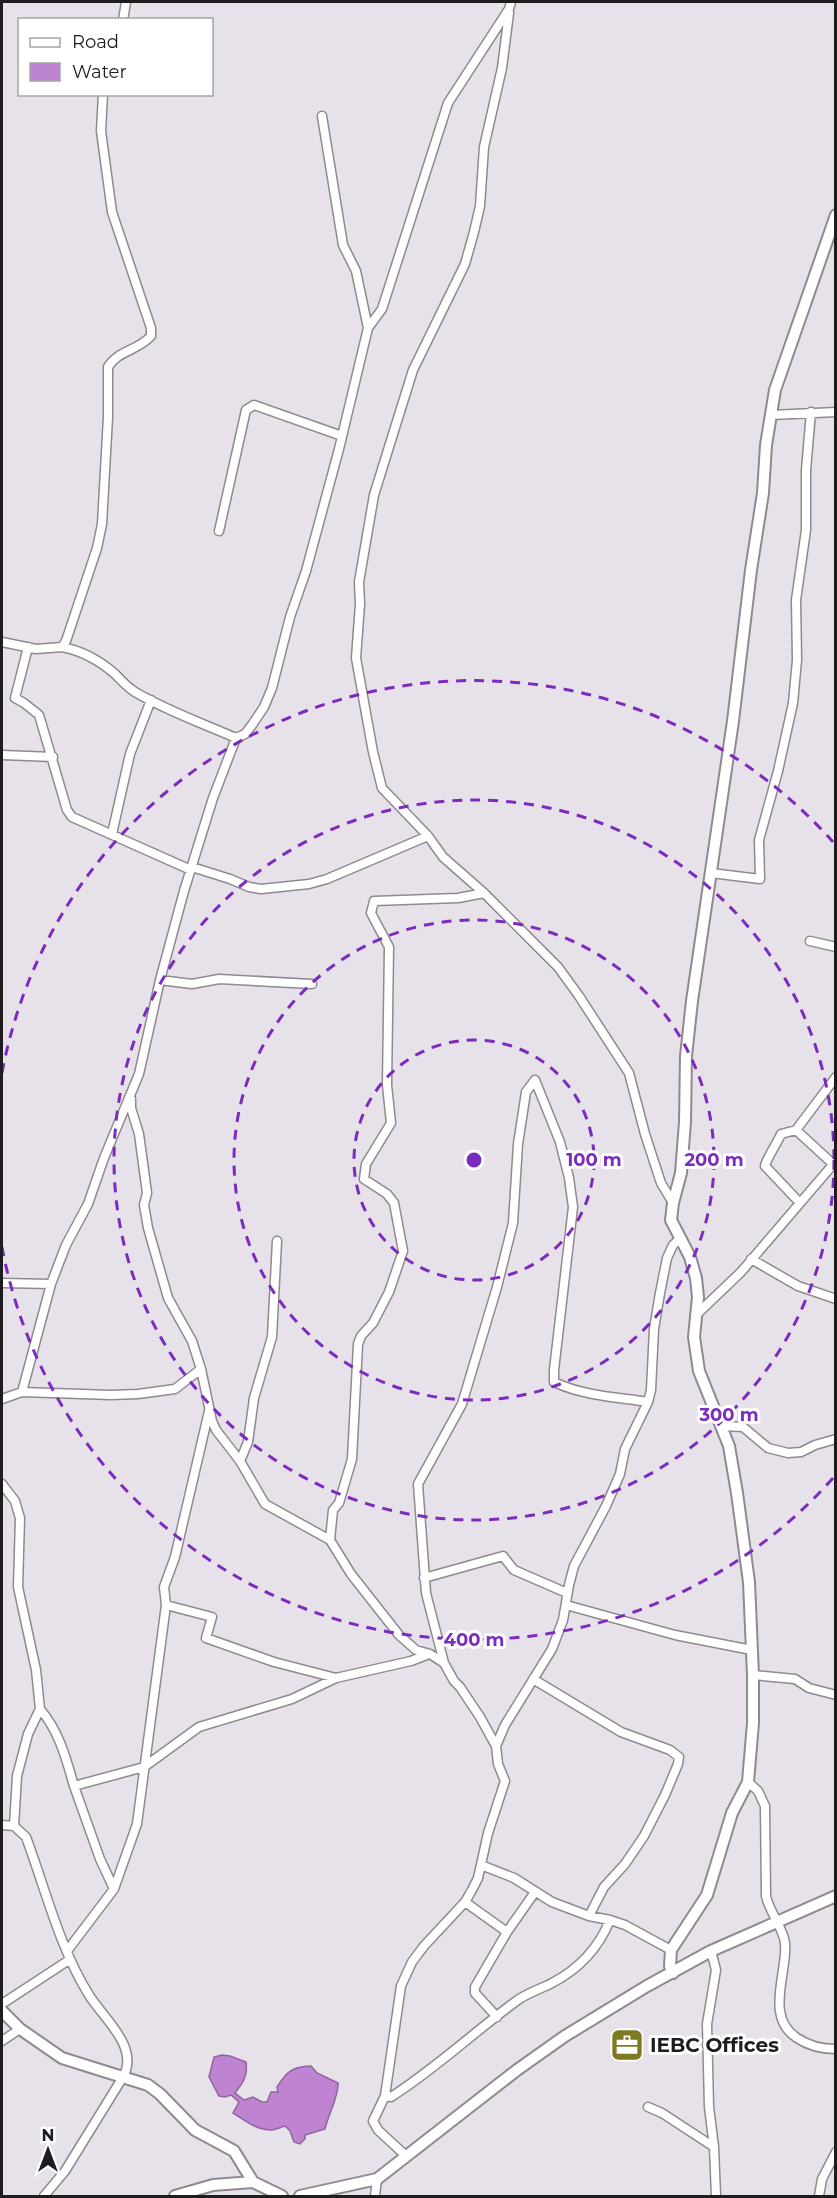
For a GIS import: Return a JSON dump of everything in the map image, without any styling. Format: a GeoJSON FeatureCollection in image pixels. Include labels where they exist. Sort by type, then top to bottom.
{"type":"FeatureCollection","features":[{"type":"Feature","properties":{"kind":"street"},"geometry":{"type":"LineString","coordinates":[[123,18],[126,2]]}},
{"type":"Feature","properties":{"kind":"street"},"geometry":{"type":"LineString","coordinates":[[22,1392],[51,1284],[66,1245],[88,1204],[104,1158],[139,1074],[160,980],[213,798],[236,738],[245,734],[252,725],[264,707],[272,688],[342,436],[368,328],[382,309],[448,103],[510,5]]}},
{"type":"Feature","properties":{"kind":"street"},"geometry":{"type":"LineString","coordinates":[[510,5],[502,68],[484,147],[480,206],[474,232],[465,264],[414,370],[374,495],[359,582],[360,604],[356,658],[382,788],[428,836],[443,857],[484,893],[558,967],[579,996],[629,1073],[661,1184],[673,1203]]}},
{"type":"Feature","properties":{"kind":"street"},"geometry":{"type":"LineString","coordinates":[[62,647],[94,558],[102,524],[108,417],[108,367],[111,360],[151,336],[151,328],[112,212],[101,131],[103,96]]}},
{"type":"Feature","properties":{"kind":"street"},"geometry":{"type":"LineString","coordinates":[[322,116],[343,244],[356,271],[368,328]]}},
{"type":"Feature","properties":{"kind":"street"},"geometry":{"type":"LineString","coordinates":[[673,1973],[670,1966],[671,1950],[707,1895],[732,1814],[748,1782],[753,1722],[749,1582],[729,1446],[699,1371],[694,1337],[698,1297],[696,1278],[690,1257],[671,1220],[681,1173],[690,1012],[733,721],[763,492],[766,445],[775,390],[836,214]]}},
{"type":"Feature","properties":{"kind":"street"},"geometry":{"type":"LineString","coordinates":[[219,531],[246,410],[254,405],[342,436]]}},
{"type":"Feature","properties":{"kind":"street"},"geometry":{"type":"LineString","coordinates":[[711,873],[760,879],[759,840],[778,771],[794,693],[797,660],[796,600],[806,530],[806,470],[811,412]]}},
{"type":"Feature","properties":{"kind":"street"},"geometry":{"type":"LineString","coordinates":[[771,415],[836,412]]}},
{"type":"Feature","properties":{"kind":"street"},"geometry":{"type":"LineString","coordinates":[[2,642],[45,650],[62,647],[77,650],[93,658],[116,675],[122,683],[151,700],[236,738]]}},
{"type":"Feature","properties":{"kind":"street"},"geometry":{"type":"LineString","coordinates":[[28,647],[15,698],[39,716],[67,810],[78,821],[191,869],[261,889],[309,884],[327,879],[428,836]]}},
{"type":"Feature","properties":{"kind":"street"},"geometry":{"type":"LineString","coordinates":[[112,834],[130,754],[151,700]]}},
{"type":"Feature","properties":{"kind":"street"},"geometry":{"type":"LineString","coordinates":[[2,755],[53,758]]}},
{"type":"Feature","properties":{"kind":"street"},"geometry":{"type":"LineString","coordinates":[[330,1540],[333,1510],[339,1503],[352,1459],[358,1344],[361,1336],[373,1323],[389,1292],[403,1251],[394,1203],[387,1194],[364,1179],[366,1164],[391,1123],[387,1085],[389,947],[371,913],[374,901],[458,898],[484,893]]}},
{"type":"Feature","properties":{"kind":"street"},"geometry":{"type":"LineString","coordinates":[[810,941],[836,947]]}},
{"type":"Feature","properties":{"kind":"street"},"geometry":{"type":"LineString","coordinates":[[160,980],[192,984],[219,979],[312,984]]}},
{"type":"Feature","properties":{"kind":"street"},"geometry":{"type":"LineString","coordinates":[[800,1203],[765,1166],[781,1134],[796,1130],[836,1077]]}},
{"type":"Feature","properties":{"kind":"street"},"geometry":{"type":"LineString","coordinates":[[405,2155],[378,2130],[373,2121],[385,2096],[401,1986],[412,1962],[423,1946],[465,1902],[478,1878],[488,1833],[505,1781],[498,1764],[496,1746],[480,1717],[444,1663],[428,1605],[424,1578],[418,1484],[462,1404],[497,1287],[513,1223],[518,1144],[526,1092],[535,1080],[560,1142],[573,1207],[554,1382],[571,1390],[594,1395],[648,1402]]}},
{"type":"Feature","properties":{"kind":"street"},"geometry":{"type":"LineString","coordinates":[[132,1092],[131,1108],[139,1134],[147,1192],[144,1205],[148,1228],[168,1298],[192,1341],[216,1431],[240,1461],[265,1504],[330,1540],[351,1574],[399,1635],[416,1650],[430,1654],[444,1663]]}},
{"type":"Feature","properties":{"kind":"street"},"geometry":{"type":"LineString","coordinates":[[696,1315],[751,1259],[834,1162],[796,1130]]}},
{"type":"Feature","properties":{"kind":"street"},"geometry":{"type":"LineString","coordinates":[[496,1746],[505,1725],[552,1649],[566,1605],[574,1566],[606,1506],[620,1474],[626,1449],[648,1402],[651,1390],[654,1329],[667,1258],[673,1245],[681,1238]]}},
{"type":"Feature","properties":{"kind":"street"},"geometry":{"type":"LineString","coordinates":[[240,1461],[248,1442],[254,1398],[272,1337],[276,1241]]}},
{"type":"Feature","properties":{"kind":"street"},"geometry":{"type":"LineString","coordinates":[[751,1259],[798,1286],[836,1299]]}},
{"type":"Feature","properties":{"kind":"street"},"geometry":{"type":"LineString","coordinates":[[2,1283],[51,1284]]}},
{"type":"Feature","properties":{"kind":"street"},"geometry":{"type":"LineString","coordinates":[[2,1400],[22,1392],[79,1395],[147,1393],[176,1389],[201,1369]]}},
{"type":"Feature","properties":{"kind":"street"},"geometry":{"type":"LineString","coordinates":[[2,2004],[68,1955],[114,1889],[137,1824],[166,1605],[164,1587],[175,1557],[209,1407]]}},
{"type":"Feature","properties":{"kind":"street"},"geometry":{"type":"LineString","coordinates":[[721,1426],[743,1427],[768,1448],[788,1453],[801,1452],[815,1444],[836,1440]]}},
{"type":"Feature","properties":{"kind":"street"},"geometry":{"type":"LineString","coordinates":[[2,1484],[15,1501],[20,1518],[18,1587],[36,1670],[40,1709],[28,1734],[17,1776],[14,1826]]}},
{"type":"Feature","properties":{"kind":"street"},"geometry":{"type":"LineString","coordinates":[[424,1578],[503,1556],[514,1570],[567,1593]]}},
{"type":"Feature","properties":{"kind":"street"},"geometry":{"type":"LineString","coordinates":[[166,1605],[212,1617],[207,1638],[274,1662],[336,1678]]}},
{"type":"Feature","properties":{"kind":"street"},"geometry":{"type":"LineString","coordinates":[[566,1605],[675,1635],[752,1650]]}},
{"type":"Feature","properties":{"kind":"street"},"geometry":{"type":"LineString","coordinates":[[74,1786],[144,1767],[199,1727],[292,1699],[336,1678],[411,1661],[430,1654]]}},
{"type":"Feature","properties":{"kind":"street"},"geometry":{"type":"LineString","coordinates":[[753,1675],[795,1679],[809,1688],[836,1695]]}},
{"type":"Feature","properties":{"kind":"street"},"geometry":{"type":"LineString","coordinates":[[534,1679],[621,1732],[670,1750],[679,1757],[665,1795],[644,1836],[625,1864],[604,1887],[589,1916]]}},
{"type":"Feature","properties":{"kind":"street"},"geometry":{"type":"LineString","coordinates":[[40,1709],[52,1723],[66,1757],[100,1859],[114,1889]]}},
{"type":"Feature","properties":{"kind":"street"},"geometry":{"type":"LineString","coordinates":[[748,1782],[758,1791],[765,1806],[766,1896],[785,1941],[779,2001],[783,2023],[792,2035],[814,2048],[834,2050]]}},
{"type":"Feature","properties":{"kind":"street"},"geometry":{"type":"LineString","coordinates":[[2,1825],[14,1826],[26,1837],[68,1955],[93,2002],[111,2022],[129,2057],[129,2067],[123,2077],[65,2171],[44,2196]]}},
{"type":"Feature","properties":{"kind":"street"},"geometry":{"type":"LineString","coordinates":[[481,1865],[514,1878],[552,1902],[589,1916],[625,1925],[671,1950]]}},
{"type":"Feature","properties":{"kind":"street"},"geometry":{"type":"LineString","coordinates":[[497,2017],[475,1993],[475,1987],[507,1932],[535,1892]]}},
{"type":"Feature","properties":{"kind":"street"},"geometry":{"type":"LineString","coordinates":[[300,2196],[377,2179],[405,2155],[566,2036],[647,1986],[711,1951],[836,1896]]}},
{"type":"Feature","properties":{"kind":"street"},"geometry":{"type":"LineString","coordinates":[[465,1902],[507,1932]]}},
{"type":"Feature","properties":{"kind":"street"},"geometry":{"type":"LineString","coordinates":[[385,2096],[391,2097],[416,2081],[517,2000],[555,1982],[590,1954],[600,1941],[610,1920]]}},
{"type":"Feature","properties":{"kind":"street"},"geometry":{"type":"LineString","coordinates":[[711,1951],[716,1970],[707,2024],[709,2107],[714,2147],[716,2196]]}},
{"type":"Feature","properties":{"kind":"street"},"geometry":{"type":"LineString","coordinates":[[2,2011],[20,2029],[62,2058],[148,2085],[195,2130],[234,2151],[253,2182]]}},
{"type":"Feature","properties":{"kind":"street"},"geometry":{"type":"LineString","coordinates":[[2,2041],[20,2029]]}},
{"type":"Feature","properties":{"kind":"street"},"geometry":{"type":"LineString","coordinates":[[648,2107],[662,2113],[714,2147]]}},
{"type":"Feature","properties":{"kind":"street"},"geometry":{"type":"LineString","coordinates":[[819,2196],[822,2179],[836,2152]]}},
{"type":"Feature","properties":{"kind":"street"},"geometry":{"type":"LineString","coordinates":[[375,2196],[377,2179]]}},
{"type":"Feature","properties":{"kind":"street"},"geometry":{"type":"LineString","coordinates":[[175,2196],[213,2185],[253,2182],[282,2196]]}},
{"type":"Feature","properties":{"kind":"water"},"geometry":{"type":"Polygon","coordinates":[[[222,2055],[246,2062],[244,2079],[235,2093],[244,2100],[253,2097],[267,2102],[271,2092],[278,2092],[277,2087],[284,2077],[299,2067],[311,2066],[317,2073],[338,2083],[337,2094],[325,2129],[305,2135],[305,2139],[300,2144],[294,2142],[290,2131],[285,2126],[266,2130],[233,2113],[239,2102],[231,2095],[219,2096],[209,2077],[214,2057],[222,2055]]]}},
{"type":"Feature","properties":{"kind":"place","name":"IEBC Offices"},"geometry":{"type":"Point","coordinates":[627,2045]}}]}
